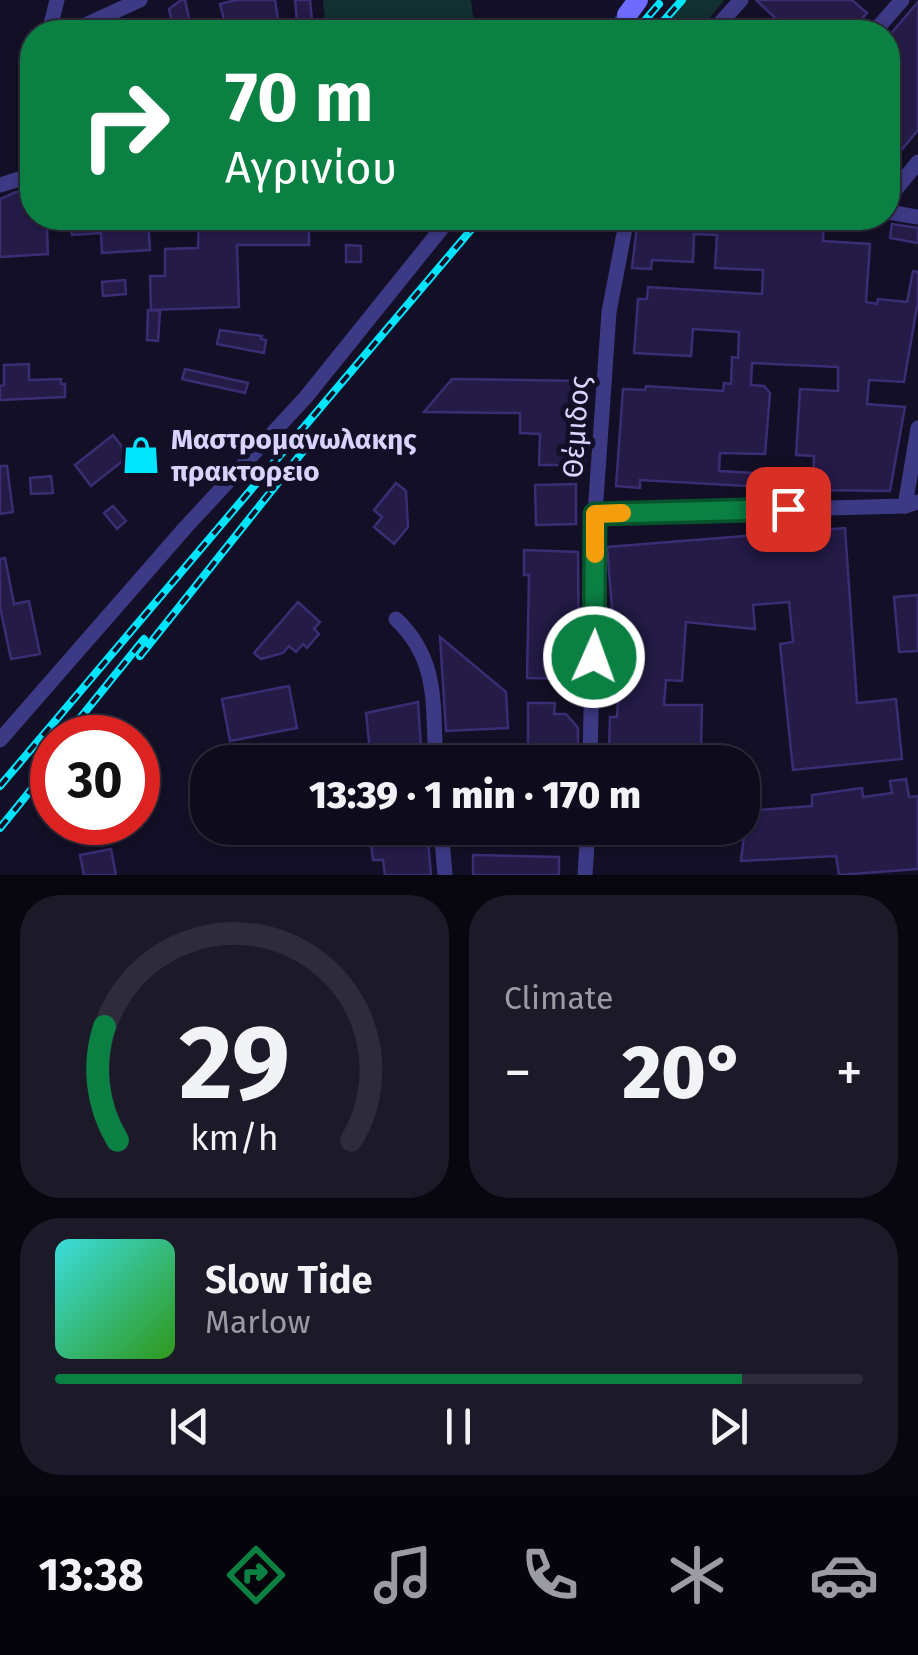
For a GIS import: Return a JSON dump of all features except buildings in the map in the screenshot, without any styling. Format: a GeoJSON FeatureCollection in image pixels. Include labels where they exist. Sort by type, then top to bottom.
{"type":"FeatureCollection","features":[{"type":"Feature","properties":{"kind":"street"},"geometry":{"type":"LineString","coordinates":[[96,20],[140,0]]}},
{"type":"Feature","properties":{"kind":"street"},"geometry":{"type":"LineString","coordinates":[[722,20],[740,0]]}},
{"type":"Feature","properties":{"kind":"street"},"geometry":{"type":"LineString","coordinates":[[884,20],[902,0]]}},
{"type":"Feature","properties":{"kind":"street"},"geometry":{"type":"LineString","coordinates":[[900,184],[918,162]]}},
{"type":"Feature","properties":{"kind":"street"},"geometry":{"type":"LineString","coordinates":[[0,740],[185,528],[306,397],[440,230]]}},
{"type":"Feature","properties":{"kind":"street","name":"Θέμιδος"},"geometry":{"type":"LineString","coordinates":[[590,745],[595,514],[610,312],[625,230]]}},
{"type":"Feature","properties":{"kind":"street"},"geometry":{"type":"LineString","coordinates":[[595,514],[912,504],[918,428]]}},
{"type":"Feature","properties":{"kind":"street"},"geometry":{"type":"LineString","coordinates":[[396,619],[418,643],[429,667],[435,745]]}},
{"type":"Feature","properties":{"kind":"street"},"geometry":{"type":"LineString","coordinates":[[442,845],[445,875]]}},
{"type":"Feature","properties":{"kind":"street"},"geometry":{"type":"LineString","coordinates":[[585,875],[587,845]]}},
{"type":"Feature","properties":{"kind":"green space"},"geometry":{"type":"Polygon","coordinates":[[[323,0],[471,0],[474,20],[325,20],[323,0]]]}},
{"type":"Feature","properties":{"kind":"green space"},"geometry":{"type":"Polygon","coordinates":[[[686,0],[724,0],[708,20],[669,20],[686,0]]]}},
{"type":"Feature","properties":{"kind":"railway"},"geometry":{"type":"LineString","coordinates":[[664,20],[682,0]]}},
{"type":"Feature","properties":{"kind":"railway"},"geometry":{"type":"LineString","coordinates":[[645,20],[659,4]]}},
{"type":"Feature","properties":{"kind":"railway"},"geometry":{"type":"LineString","coordinates":[[0,786],[471,230]]}},
{"type":"Feature","properties":{"kind":"railway"},"geometry":{"type":"LineString","coordinates":[[140,656],[308,445]]}},
{"type":"Feature","properties":{"kind":"railway"},"geometry":{"type":"LineString","coordinates":[[83,715],[144,639]]}},
{"type":"Feature","properties":{"kind":"railway"},"geometry":{"type":"LineString","coordinates":[[0,828],[30,791]]}},
{"type":"Feature","properties":{"kind":"slow traffic"},"geometry":{"type":"LineString","coordinates":[[595,554],[595,514],[622,513]]}},
{"type":"Feature","properties":{"kind":"place","name":"Μαστρομανωλακης πρακτορειο"},"geometry":{"type":"Point","coordinates":[141,455]}},
{"type":"Feature","properties":{"kind":"route"},"geometry":{"type":"LineString","coordinates":[[594,657],[595,514],[788,509]]}}]}
